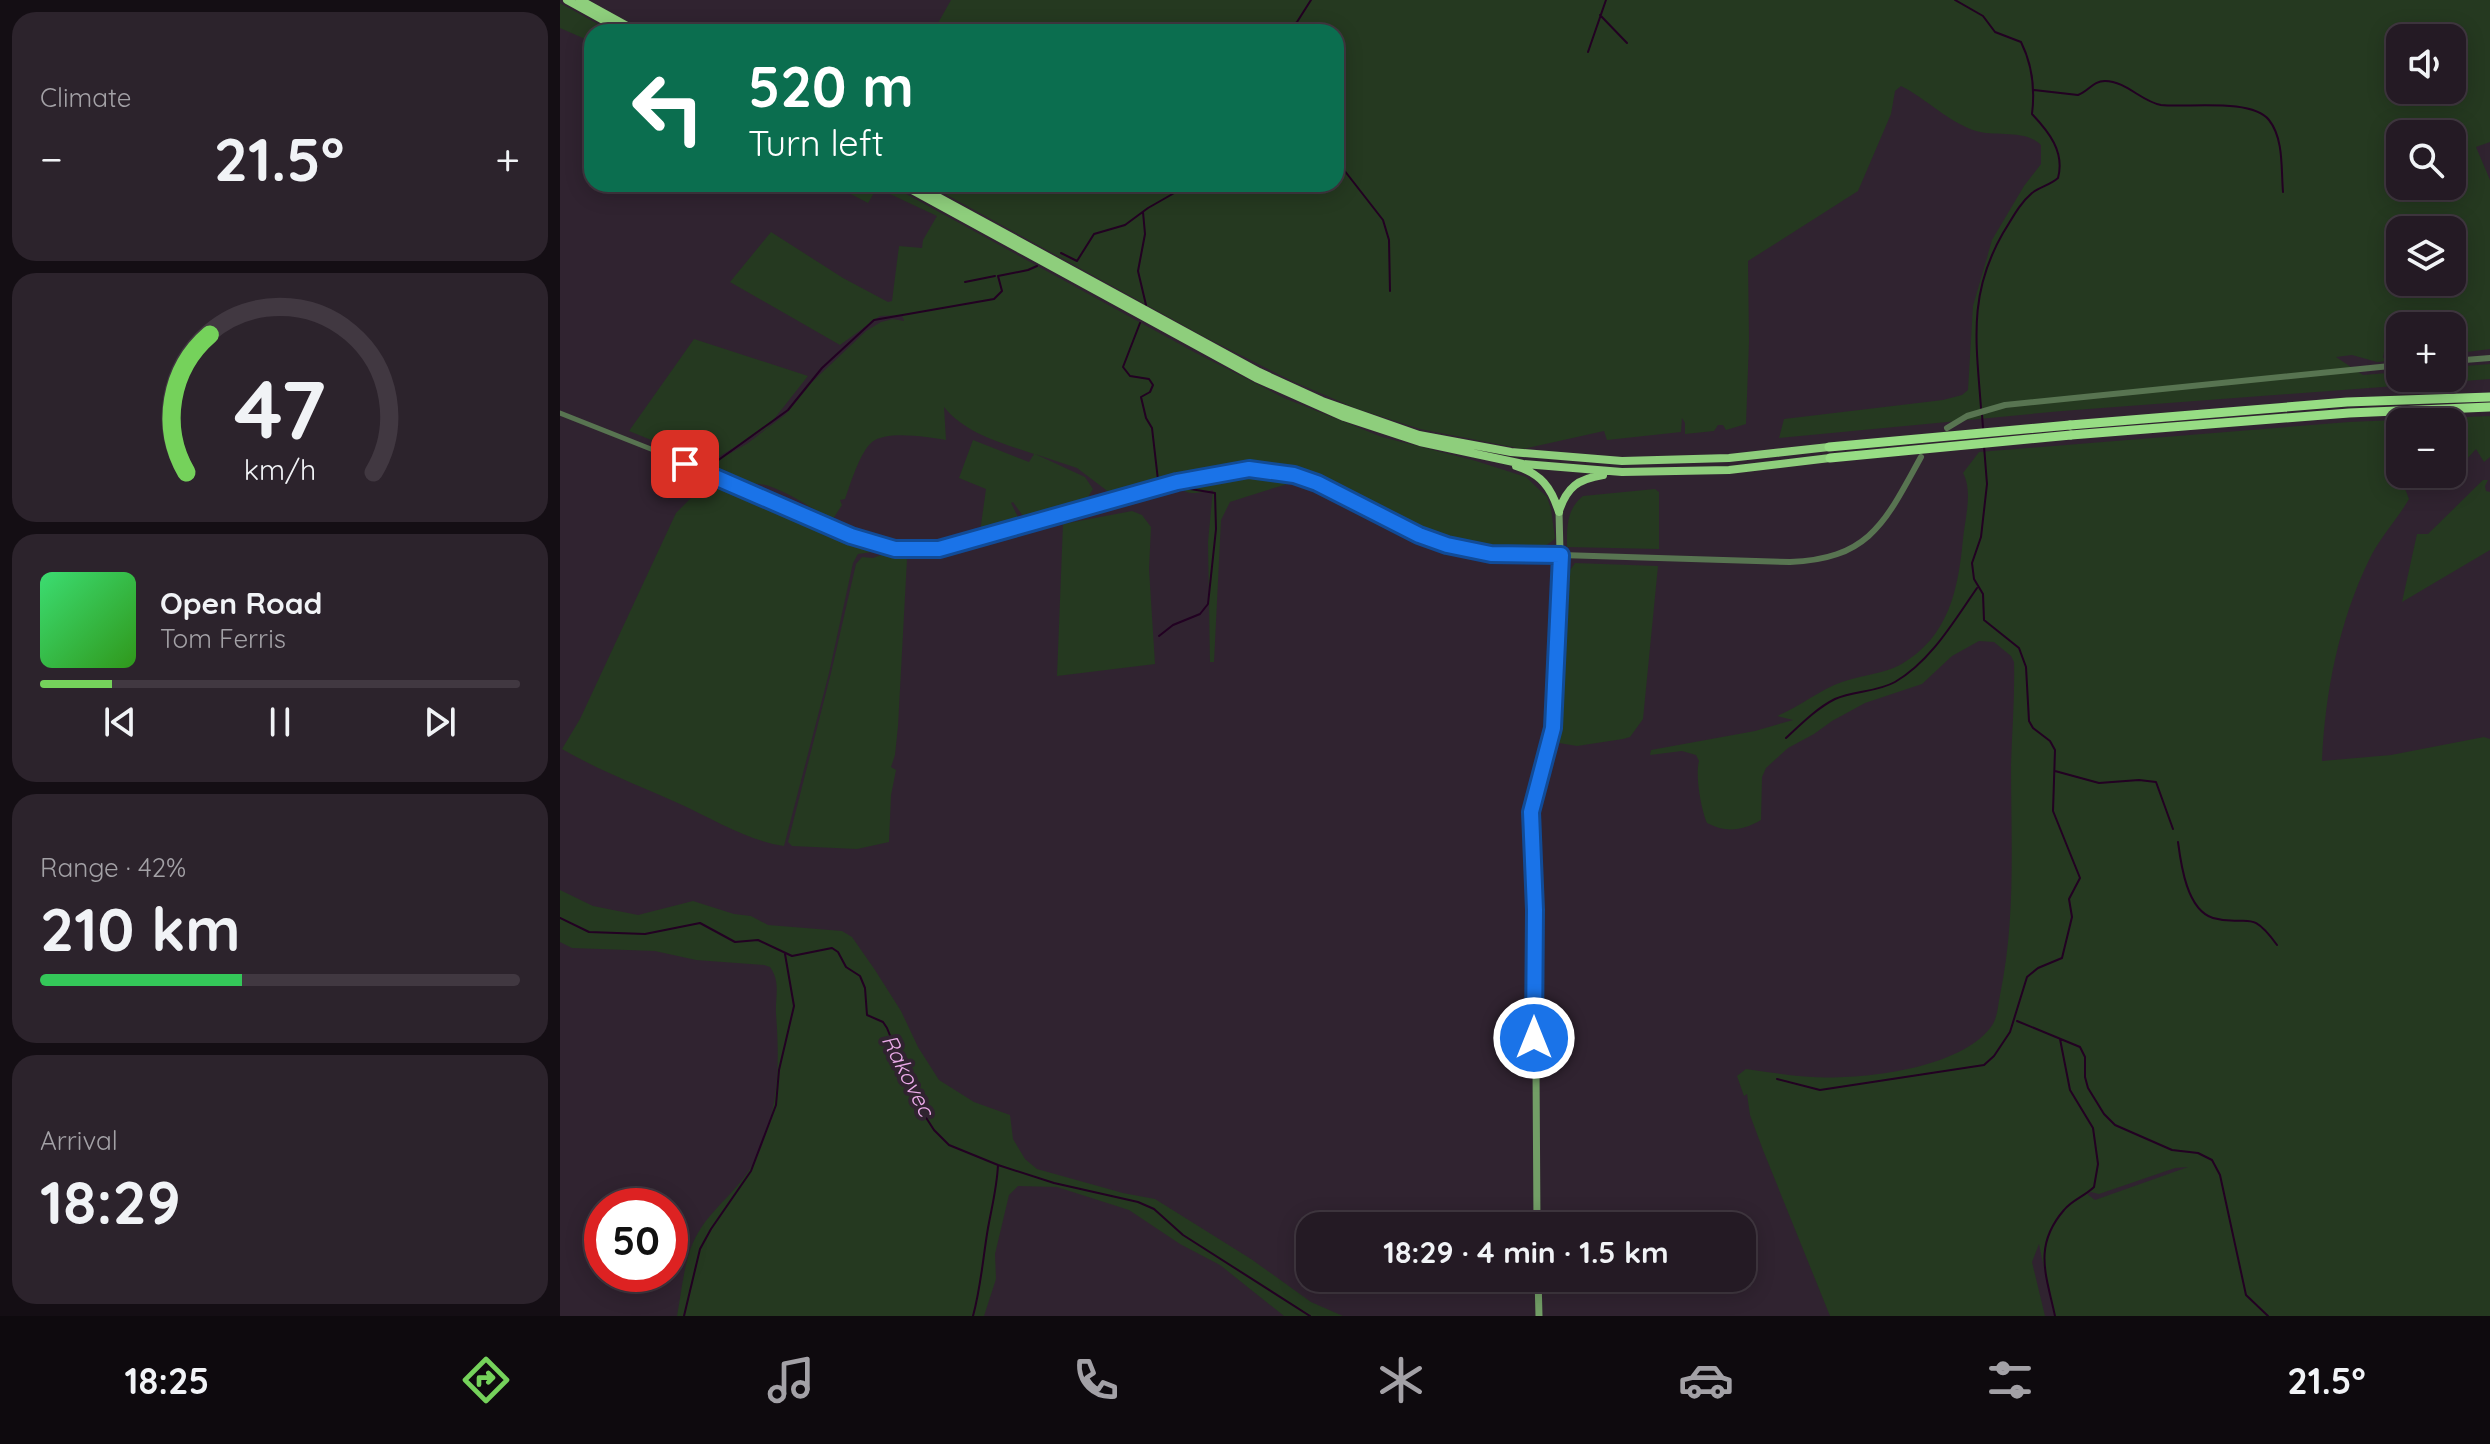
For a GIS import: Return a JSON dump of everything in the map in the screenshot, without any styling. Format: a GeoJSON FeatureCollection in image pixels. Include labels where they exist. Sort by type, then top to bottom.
{"type":"FeatureCollection","features":[{"type":"Feature","properties":{"kind":"highway"},"geometry":{"type":"LineString","coordinates":[[567,0],[610,24]]}},
{"type":"Feature","properties":{"kind":"highway"},"geometry":{"type":"LineString","coordinates":[[580,0],[624,24]]}},
{"type":"Feature","properties":{"kind":"highway"},"geometry":{"type":"LineString","coordinates":[[915,192],[1167,331],[1289,394],[1384,431],[1529,471],[1542,479],[1551,491],[1559,512]]}},
{"type":"Feature","properties":{"kind":"highway"},"geometry":{"type":"LineString","coordinates":[[929,192],[1249,367],[1322,401],[1408,432],[1481,448],[1622,461],[1729,458],[1830,452],[2347,402],[2490,397]]}},
{"type":"Feature","properties":{"kind":"highway"},"geometry":{"type":"LineString","coordinates":[[2070,430],[2490,407]]}},
{"type":"Feature","properties":{"kind":"highway"},"geometry":{"type":"LineString","coordinates":[[1489,458],[1559,468],[1622,472],[1729,470],[1830,452]]}},
{"type":"Feature","properties":{"kind":"highway"},"geometry":{"type":"LineString","coordinates":[[1559,512],[1566,493],[1576,483],[1589,477],[1622,472]]}},
{"type":"Feature","properties":{"kind":"main road"},"geometry":{"type":"LineString","coordinates":[[1537,1212],[1535,910],[1531,812],[1553,728],[1561,555],[1559,512]]}},
{"type":"Feature","properties":{"kind":"main road"},"geometry":{"type":"LineString","coordinates":[[1538,1292],[1539,1316]]}},
{"type":"Feature","properties":{"kind":"street"},"geometry":{"type":"LineString","coordinates":[[2466,360],[2490,358]]}},
{"type":"Feature","properties":{"kind":"street"},"geometry":{"type":"LineString","coordinates":[[1947,428],[1967,416],[2005,405],[2386,366]]}},
{"type":"Feature","properties":{"kind":"street"},"geometry":{"type":"LineString","coordinates":[[560,413],[865,541],[906,551],[952,546],[1177,482],[1249,469],[1294,475],[1317,483],[1419,535],[1447,545],[1491,554],[1790,562],[1825,558],[1858,543],[1881,525],[1921,457]]}},
{"type":"Feature","properties":{"kind":"green space"},"geometry":{"type":"Polygon","coordinates":[[[951,0],[2490,0],[2490,142],[2476,147],[2490,180],[2490,349],[2466,352],[2466,312],[2386,312],[2383,358],[2386,357],[2386,361],[2352,355],[2336,357],[2363,375],[2386,373],[2386,387],[2062,411],[1779,438],[1784,419],[1943,400],[1962,395],[1968,390],[1973,306],[1992,240],[2041,164],[2041,145],[2027,137],[1984,133],[1966,127],[1901,86],[1895,91],[1891,114],[1858,191],[1748,261],[1746,424],[1726,430],[1723,425],[1718,425],[1714,431],[1685,434],[1682,418],[1681,432],[1607,440],[1604,431],[1523,449],[1420,429],[1355,408],[1292,381],[1203,336],[942,192],[1344,192],[1344,24],[938,24],[951,0]]]}},
{"type":"Feature","properties":{"kind":"green space"},"geometry":{"type":"Polygon","coordinates":[[[560,3],[598,24],[584,24],[584,38],[560,28],[560,3]]]}},
{"type":"Feature","properties":{"kind":"green space"},"geometry":{"type":"Polygon","coordinates":[[[847,192],[875,192],[868,203],[847,192]]]}},
{"type":"Feature","properties":{"kind":"green space"},"geometry":{"type":"Polygon","coordinates":[[[886,192],[903,192],[1284,398],[1382,437],[1526,477],[1547,497],[1555,538],[1542,547],[1521,550],[1469,542],[1394,516],[1342,485],[1320,477],[1230,502],[1221,520],[1214,662],[1210,662],[1208,542],[1213,490],[1190,493],[1169,481],[1110,493],[1077,468],[1035,454],[1085,477],[1093,489],[1085,502],[1025,519],[1013,502],[1019,519],[980,532],[986,489],[959,478],[973,440],[1029,462],[1034,454],[974,431],[944,407],[946,440],[897,435],[872,442],[833,519],[781,491],[751,484],[712,464],[748,443],[786,414],[811,383],[866,331],[881,322],[893,319],[904,321],[902,315],[880,316],[840,345],[730,282],[771,232],[843,278],[888,302],[892,301],[899,246],[922,248],[923,240],[937,216],[886,192]]]}},
{"type":"Feature","properties":{"kind":"green space"},"geometry":{"type":"Polygon","coordinates":[[[694,339],[808,376],[767,428],[708,463],[629,431],[694,339]]]}},
{"type":"Feature","properties":{"kind":"green space"},"geometry":{"type":"Polygon","coordinates":[[[2490,364],[2490,379],[2466,381],[2466,366],[2490,364]]]}},
{"type":"Feature","properties":{"kind":"green space"},"geometry":{"type":"Polygon","coordinates":[[[2490,416],[2490,457],[2484,462],[2476,449],[2466,460],[2466,417],[2490,416]]]}},
{"type":"Feature","properties":{"kind":"green space"},"geometry":{"type":"Polygon","coordinates":[[[2386,420],[2386,488],[2405,488],[2409,499],[2373,552],[2349,608],[2330,683],[2322,761],[2391,755],[2484,737],[2490,739],[2490,1316],[2054,1316],[2039,1244],[2032,1262],[2045,1316],[1830,1316],[1763,1150],[1750,1115],[1747,1094],[1744,1096],[1737,1076],[1746,1069],[1833,1077],[1910,1068],[1959,1052],[1979,1039],[1993,1024],[2005,966],[2011,909],[2014,662],[1994,642],[1979,641],[1952,656],[1922,684],[1865,703],[1788,748],[1766,768],[1762,777],[1761,820],[1747,827],[1727,829],[1707,823],[1699,792],[1699,761],[1696,755],[1682,751],[1650,755],[1651,750],[1755,731],[1793,720],[1777,716],[1834,685],[1893,668],[1917,654],[1940,626],[1954,594],[1968,505],[1968,488],[1963,473],[1979,452],[2386,420]],[[2188,1167],[2175,1168],[2099,1194],[2087,1194],[2095,1200],[2188,1167]]]}},
{"type":"Feature","properties":{"kind":"green space"},"geometry":{"type":"Polygon","coordinates":[[[681,474],[872,552],[858,554],[853,563],[829,673],[784,846],[731,829],[562,749],[580,719],[676,513],[694,495],[679,486],[681,474]]]}},
{"type":"Feature","properties":{"kind":"green space"},"geometry":{"type":"Polygon","coordinates":[[[2483,480],[2488,480],[2485,486],[2486,491],[2490,492],[2490,550],[2402,602],[2417,534],[2428,534],[2483,480]]]}},
{"type":"Feature","properties":{"kind":"green space"},"geometry":{"type":"Polygon","coordinates":[[[1655,489],[1659,492],[1659,549],[1567,547],[1570,513],[1583,496],[1655,489]]]}},
{"type":"Feature","properties":{"kind":"green space"},"geometry":{"type":"Polygon","coordinates":[[[1132,511],[1142,515],[1151,527],[1149,569],[1155,664],[1057,676],[1063,524],[1132,511]]]}},
{"type":"Feature","properties":{"kind":"green space"},"geometry":{"type":"Polygon","coordinates":[[[881,555],[907,559],[898,726],[891,767],[896,770],[891,795],[889,842],[857,849],[792,846],[788,842],[856,564],[862,557],[881,555]]]}},
{"type":"Feature","properties":{"kind":"green space"},"geometry":{"type":"Polygon","coordinates":[[[1575,563],[1658,566],[1643,719],[1630,737],[1577,746],[1559,743],[1568,573],[1575,563]]]}},
{"type":"Feature","properties":{"kind":"green space"},"geometry":{"type":"Polygon","coordinates":[[[560,890],[593,906],[638,915],[693,901],[751,916],[768,925],[842,931],[852,937],[875,970],[939,1080],[974,1102],[1010,1115],[1013,1139],[1025,1159],[1037,1169],[1155,1199],[1251,1259],[1311,1302],[1343,1316],[1284,1316],[1220,1265],[1180,1244],[1129,1210],[1057,1187],[1018,1186],[1009,1195],[995,1254],[996,1279],[984,1316],[677,1316],[681,1292],[688,1292],[688,1259],[693,1242],[704,1224],[748,1172],[769,1126],[776,1089],[778,1052],[775,978],[770,967],[764,965],[696,960],[655,951],[572,948],[560,942],[560,890]]]}},
{"type":"Feature","properties":{"kind":"waterway"},"geometry":{"type":"LineString","coordinates":[[1294,24],[1311,0]]}},
{"type":"Feature","properties":{"kind":"waterway"},"geometry":{"type":"LineString","coordinates":[[1588,52],[1606,0]]}},
{"type":"Feature","properties":{"kind":"waterway"},"geometry":{"type":"LineString","coordinates":[[1955,0],[1983,16],[1995,32],[2021,42],[2032,77],[2032,114],[2050,135],[2060,169],[2058,178],[2032,193],[2019,207],[2003,233],[1984,277],[1977,318],[1981,408]]}},
{"type":"Feature","properties":{"kind":"waterway"},"geometry":{"type":"LineString","coordinates":[[1600,15],[1627,43]]}},
{"type":"Feature","properties":{"kind":"waterway"},"geometry":{"type":"LineString","coordinates":[[2034,90],[2078,95],[2105,81],[2120,84],[2161,105],[2234,106],[2260,113],[2269,120],[2277,136],[2283,192]]}},
{"type":"Feature","properties":{"kind":"waterway"},"geometry":{"type":"LineString","coordinates":[[1344,170],[1383,220],[1389,240],[1390,291]]}},
{"type":"Feature","properties":{"kind":"waterway"},"geometry":{"type":"LineString","coordinates":[[1061,253],[1077,261],[1094,234],[1125,225],[1176,192]]}},
{"type":"Feature","properties":{"kind":"waterway"},"geometry":{"type":"LineString","coordinates":[[1143,212],[1145,234],[1138,271],[1146,305]]}},
{"type":"Feature","properties":{"kind":"waterway"},"geometry":{"type":"LineString","coordinates":[[706,469],[788,410],[822,368],[874,320],[994,299],[1002,291],[998,276],[1037,266]]}},
{"type":"Feature","properties":{"kind":"waterway"},"geometry":{"type":"LineString","coordinates":[[965,282],[995,276]]}},
{"type":"Feature","properties":{"kind":"waterway"},"geometry":{"type":"LineString","coordinates":[[1140,323],[1123,367],[1130,376],[1149,379],[1153,385],[1150,392],[1141,397],[1152,428],[1158,480],[1163,482]]}},
{"type":"Feature","properties":{"kind":"waterway"},"geometry":{"type":"LineString","coordinates":[[1982,414],[1983,428]]}},
{"type":"Feature","properties":{"kind":"waterway"},"geometry":{"type":"LineString","coordinates":[[1777,1079],[1820,1090],[1984,1065],[2010,1032],[2027,977],[2038,968],[2062,958],[2072,917],[2069,899],[2080,878],[2053,811],[2055,750],[2029,721],[2026,667],[2019,648],[1984,620],[1983,594],[1974,579],[1972,563],[1981,537],[1987,484],[1984,446]]}},
{"type":"Feature","properties":{"kind":"waterway"},"geometry":{"type":"LineString","coordinates":[[1159,636],[1173,625],[1200,614],[1208,604],[1216,529],[1215,493],[1172,486]]}},
{"type":"Feature","properties":{"kind":"waterway"},"geometry":{"type":"LineString","coordinates":[[1786,738],[1835,699],[1888,685],[1908,673],[1941,640],[1977,588]]}},
{"type":"Feature","properties":{"kind":"waterway"},"geometry":{"type":"LineString","coordinates":[[2055,771],[2099,783],[2156,782],[2173,829]]}},
{"type":"Feature","properties":{"kind":"waterway"},"geometry":{"type":"LineString","coordinates":[[2178,842],[2187,886],[2197,906],[2213,918],[2254,922],[2277,945]]}},
{"type":"Feature","properties":{"kind":"waterway","name":"Rakovec"},"geometry":{"type":"LineString","coordinates":[[560,918],[589,932],[645,934],[700,923],[735,942],[758,940],[792,956],[832,948],[838,952],[846,967],[860,976],[865,988],[867,1015],[883,1022],[887,1028],[918,1105],[934,1130],[949,1145],[1054,1183],[1138,1202],[1154,1209],[1183,1235],[1310,1316]]}},
{"type":"Feature","properties":{"kind":"waterway"},"geometry":{"type":"LineString","coordinates":[[684,1316],[700,1249],[751,1171],[776,1105],[779,1070],[794,1006],[785,954]]}},
{"type":"Feature","properties":{"kind":"waterway"},"geometry":{"type":"LineString","coordinates":[[2017,1021],[2080,1047],[2085,1057],[2088,1088],[2104,1114],[2115,1125],[2172,1150],[2198,1153],[2212,1160],[2220,1175],[2246,1295],[2268,1316]]}},
{"type":"Feature","properties":{"kind":"waterway"},"geometry":{"type":"LineString","coordinates":[[2055,1316],[2044,1261],[2048,1236],[2067,1207],[2094,1187],[2098,1164],[2093,1128],[2070,1090],[2060,1039]]}},
{"type":"Feature","properties":{"kind":"waterway"},"geometry":{"type":"LineString","coordinates":[[973,1316],[998,1165]]}},
{"type":"Feature","properties":{"kind":"route"},"geometry":{"type":"LineString","coordinates":[[685,464],[851,536],[906,551],[952,546],[1177,482],[1249,469],[1294,475],[1317,483],[1419,535],[1465,550],[1491,554],[1561,555],[1553,728],[1531,812],[1535,910],[1534,1038]]}}]}
